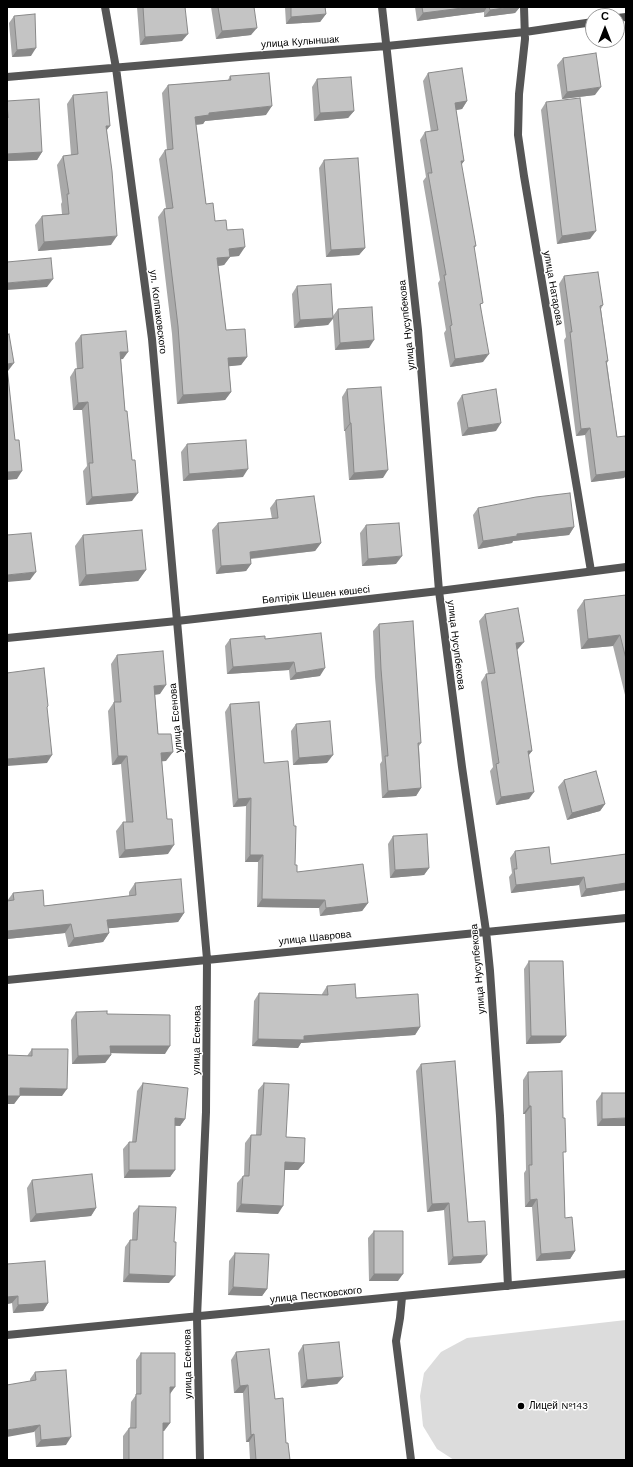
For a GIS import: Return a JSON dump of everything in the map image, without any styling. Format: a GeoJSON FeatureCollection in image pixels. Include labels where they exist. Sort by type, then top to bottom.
{"type":"FeatureCollection","features":[{"type":"Feature","properties":{"kind":"street","name":"ул. Kолпаковского"},"geometry":{"type":"LineString","coordinates":[[105,7],[116,68],[152,339],[177,620]]}},
{"type":"Feature","properties":{"kind":"street","name":"улица Нусупбекова"},"geometry":{"type":"LineString","coordinates":[[382,7],[418,330],[439,591],[462,768],[486,931],[490,971],[500,1116],[508,1286]]}},
{"type":"Feature","properties":{"kind":"street","name":"улица Натарова"},"geometry":{"type":"LineString","coordinates":[[524,7],[525,32],[519,94],[518,135],[591,571]]}},
{"type":"Feature","properties":{"kind":"street","name":"улица Кулыншак"},"geometry":{"type":"LineString","coordinates":[[7,77],[387,46],[525,32],[585,23]]}},
{"type":"Feature","properties":{"kind":"street","name":"Бөлтірік Шешен көшесі"},"geometry":{"type":"LineString","coordinates":[[7,638],[439,591],[626,567]]}},
{"type":"Feature","properties":{"kind":"street","name":"улица Есенова"},"geometry":{"type":"LineString","coordinates":[[177,620],[207,959],[206,1112],[197,1317],[200,1460]]}},
{"type":"Feature","properties":{"kind":"street","name":"улица Шаврова"},"geometry":{"type":"LineString","coordinates":[[7,980],[626,918]]}},
{"type":"Feature","properties":{"kind":"street","name":"улица Пестковского"},"geometry":{"type":"LineString","coordinates":[[7,1335],[626,1274]]}},
{"type":"Feature","properties":{"kind":"street"},"geometry":{"type":"LineString","coordinates":[[402,1297],[396,1341],[411,1460]]}},
{"type":"Feature","properties":{"kind":"shaded area","name":"Лицей №143"},"geometry":{"type":"Polygon","coordinates":[[[626,1320],[626,1460],[454,1460],[437,1449],[423,1426],[420,1396],[424,1373],[441,1352],[467,1338],[626,1320]]]}},
{"type":"Feature","properties":{"kind":"building"},"geometry":{"type":"Polygon","coordinates":[[[143,7],[185,7],[188,34],[145,37],[143,7]]]}},
{"type":"Feature","properties":{"kind":"building"},"geometry":{"type":"Polygon","coordinates":[[[218,7],[254,7],[257,28],[222,31],[218,7]]]}},
{"type":"Feature","properties":{"kind":"building"},"geometry":{"type":"Polygon","coordinates":[[[291,7],[325,7],[326,14],[291,17],[291,7]]]}},
{"type":"Feature","properties":{"kind":"building"},"geometry":{"type":"Polygon","coordinates":[[[422,7],[470,7],[423,13],[422,7]]]}},
{"type":"Feature","properties":{"kind":"building"},"geometry":{"type":"Polygon","coordinates":[[[489,7],[511,7],[490,10],[489,7]]]}},
{"type":"Feature","properties":{"kind":"building"},"geometry":{"type":"Polygon","coordinates":[[[35,14],[36,48],[17,50],[14,16],[35,14]]]}},
{"type":"Feature","properties":{"kind":"building"},"geometry":{"type":"Polygon","coordinates":[[[596,53],[601,87],[567,92],[563,58],[596,53]]]}},
{"type":"Feature","properties":{"kind":"building"},"geometry":{"type":"Polygon","coordinates":[[[462,68],[467,101],[455,103],[464,161],[461,161],[476,246],[474,246],[483,303],[480,304],[489,354],[455,359],[450,326],[452,325],[444,275],[446,275],[428,173],[432,173],[425,132],[438,130],[428,73],[462,68]]]}},
{"type":"Feature","properties":{"kind":"building"},"geometry":{"type":"Polygon","coordinates":[[[269,73],[272,106],[209,113],[209,115],[195,117],[206,204],[213,203],[215,221],[226,220],[227,230],[243,229],[245,247],[229,249],[230,257],[217,258],[226,330],[245,329],[247,357],[228,358],[231,392],[183,395],[178,326],[164,209],[173,208],[165,150],[173,149],[168,85],[231,80],[230,76],[269,73]]]}},
{"type":"Feature","properties":{"kind":"building"},"geometry":{"type":"Polygon","coordinates":[[[351,77],[354,111],[320,113],[317,79],[351,77]]]}},
{"type":"Feature","properties":{"kind":"building"},"geometry":{"type":"Polygon","coordinates":[[[107,92],[110,126],[106,126],[112,171],[117,236],[44,242],[42,216],[69,214],[67,194],[69,194],[63,156],[78,154],[73,95],[107,92]]]}},
{"type":"Feature","properties":{"kind":"building"},"geometry":{"type":"Polygon","coordinates":[[[580,98],[596,231],[562,236],[546,102],[580,98]]]}},
{"type":"Feature","properties":{"kind":"building"},"geometry":{"type":"Polygon","coordinates":[[[39,99],[42,152],[7,154],[7,101],[39,99]]]}},
{"type":"Feature","properties":{"kind":"building"},"geometry":{"type":"Polygon","coordinates":[[[358,158],[365,248],[331,250],[324,160],[358,158]]]}},
{"type":"Feature","properties":{"kind":"building"},"geometry":{"type":"Polygon","coordinates":[[[51,258],[53,279],[7,283],[7,262],[51,258]]]}},
{"type":"Feature","properties":{"kind":"building"},"geometry":{"type":"Polygon","coordinates":[[[598,272],[603,305],[600,306],[608,361],[606,361],[617,437],[625,436],[626,441],[626,471],[596,475],[590,428],[581,429],[570,332],[572,332],[564,276],[598,272]]]}},
{"type":"Feature","properties":{"kind":"building"},"geometry":{"type":"Polygon","coordinates":[[[331,284],[333,318],[300,320],[297,286],[331,284]]]}},
{"type":"Feature","properties":{"kind":"building"},"geometry":{"type":"Polygon","coordinates":[[[372,307],[374,340],[340,343],[338,309],[372,307]]]}},
{"type":"Feature","properties":{"kind":"building"},"geometry":{"type":"Polygon","coordinates":[[[126,331],[128,352],[120,352],[125,411],[127,411],[132,460],[135,460],[138,493],[92,497],[89,463],[93,463],[88,402],[78,403],[75,369],[83,368],[81,335],[126,331]]]}},
{"type":"Feature","properties":{"kind":"building"},"geometry":{"type":"Polygon","coordinates":[[[9,334],[14,363],[7,364],[7,335],[9,334]]]}},
{"type":"Feature","properties":{"kind":"building"},"geometry":{"type":"Polygon","coordinates":[[[7,367],[15,440],[19,440],[22,471],[7,472],[7,367]]]}},
{"type":"Feature","properties":{"kind":"building"},"geometry":{"type":"Polygon","coordinates":[[[381,387],[388,470],[354,473],[347,389],[381,387]]]}},
{"type":"Feature","properties":{"kind":"building"},"geometry":{"type":"Polygon","coordinates":[[[496,389],[501,423],[468,428],[462,395],[496,389]]]}},
{"type":"Feature","properties":{"kind":"building"},"geometry":{"type":"Polygon","coordinates":[[[246,440],[248,469],[189,474],[187,444],[246,440]]]}},
{"type":"Feature","properties":{"kind":"building"},"geometry":{"type":"Polygon","coordinates":[[[570,493],[574,527],[517,534],[517,536],[483,541],[478,508],[536,497],[570,493]]]}},
{"type":"Feature","properties":{"kind":"building"},"geometry":{"type":"Polygon","coordinates":[[[314,496],[321,543],[250,552],[251,564],[221,566],[218,523],[278,518],[276,500],[314,496]]]}},
{"type":"Feature","properties":{"kind":"building"},"geometry":{"type":"Polygon","coordinates":[[[399,523],[402,556],[368,559],[366,525],[399,523]]]}},
{"type":"Feature","properties":{"kind":"building"},"geometry":{"type":"Polygon","coordinates":[[[142,530],[146,570],[86,575],[83,535],[142,530]]]}},
{"type":"Feature","properties":{"kind":"building"},"geometry":{"type":"Polygon","coordinates":[[[31,533],[36,572],[7,575],[7,535],[31,533]]]}},
{"type":"Feature","properties":{"kind":"building"},"geometry":{"type":"Polygon","coordinates":[[[626,595],[626,659],[620,635],[588,639],[584,600],[626,595]]]}},
{"type":"Feature","properties":{"kind":"building"},"geometry":{"type":"Polygon","coordinates":[[[518,608],[524,642],[516,643],[532,751],[528,751],[534,792],[501,797],[496,764],[499,763],[486,674],[495,673],[485,614],[518,608]]]}},
{"type":"Feature","properties":{"kind":"building"},"geometry":{"type":"Polygon","coordinates":[[[413,621],[421,743],[418,743],[421,788],[388,791],[385,756],[388,756],[379,624],[413,621]]]}},
{"type":"Feature","properties":{"kind":"building"},"geometry":{"type":"Polygon","coordinates":[[[321,633],[325,668],[296,673],[294,662],[233,667],[230,639],[265,636],[265,639],[321,633]]]}},
{"type":"Feature","properties":{"kind":"building"},"geometry":{"type":"Polygon","coordinates":[[[163,651],[166,685],[154,686],[158,734],[171,734],[173,752],[161,753],[167,819],[172,819],[174,845],[125,850],[123,822],[133,822],[127,756],[118,756],[114,702],[121,702],[117,655],[163,651]]]}},
{"type":"Feature","properties":{"kind":"building"},"geometry":{"type":"Polygon","coordinates":[[[44,668],[52,755],[7,759],[7,673],[44,668]]]}},
{"type":"Feature","properties":{"kind":"building"},"geometry":{"type":"Polygon","coordinates":[[[259,702],[264,763],[288,761],[294,826],[296,826],[295,865],[297,865],[297,872],[363,864],[368,903],[326,908],[325,900],[262,899],[263,855],[250,855],[251,798],[238,799],[230,704],[259,702]]]}},
{"type":"Feature","properties":{"kind":"building"},"geometry":{"type":"Polygon","coordinates":[[[330,721],[333,755],[299,758],[296,724],[330,721]]]}},
{"type":"Feature","properties":{"kind":"building"},"geometry":{"type":"Polygon","coordinates":[[[596,771],[605,804],[572,813],[564,780],[596,771]]]}},
{"type":"Feature","properties":{"kind":"building"},"geometry":{"type":"Polygon","coordinates":[[[427,834],[429,868],[395,870],[393,836],[427,834]]]}},
{"type":"Feature","properties":{"kind":"building"},"geometry":{"type":"Polygon","coordinates":[[[549,847],[551,864],[626,854],[626,883],[586,889],[584,877],[516,885],[514,869],[517,869],[515,851],[549,847]]]}},
{"type":"Feature","properties":{"kind":"building"},"geometry":{"type":"Polygon","coordinates":[[[181,879],[184,913],[107,920],[109,933],[74,938],[71,924],[7,931],[7,901],[14,900],[13,893],[43,890],[44,906],[136,895],[135,883],[181,879]]]}},
{"type":"Feature","properties":{"kind":"building"},"geometry":{"type":"Polygon","coordinates":[[[529,961],[563,961],[566,1036],[531,1036],[529,961]]]}},
{"type":"Feature","properties":{"kind":"building"},"geometry":{"type":"Polygon","coordinates":[[[355,984],[356,998],[418,994],[420,1027],[304,1036],[304,1040],[258,1039],[259,993],[328,995],[327,986],[355,984]]]}},
{"type":"Feature","properties":{"kind":"building"},"geometry":{"type":"Polygon","coordinates":[[[107,1011],[107,1014],[170,1015],[170,1046],[110,1046],[111,1055],[78,1056],[76,1012],[107,1011]]]}},
{"type":"Feature","properties":{"kind":"building"},"geometry":{"type":"Polygon","coordinates":[[[32,1049],[68,1049],[67,1089],[20,1088],[20,1096],[7,1096],[7,1055],[32,1056],[32,1049]]]}},
{"type":"Feature","properties":{"kind":"building"},"geometry":{"type":"Polygon","coordinates":[[[455,1061],[468,1222],[485,1221],[487,1255],[453,1257],[449,1203],[432,1204],[421,1064],[455,1061]]]}},
{"type":"Feature","properties":{"kind":"building"},"geometry":{"type":"Polygon","coordinates":[[[562,1071],[563,1118],[565,1118],[566,1152],[563,1152],[565,1218],[572,1217],[575,1251],[541,1254],[537,1199],[530,1200],[529,1165],[532,1165],[531,1106],[529,1106],[528,1072],[562,1071]]]}},
{"type":"Feature","properties":{"kind":"building"},"geometry":{"type":"Polygon","coordinates":[[[143,1083],[188,1088],[185,1119],[175,1118],[175,1170],[129,1170],[129,1142],[136,1142],[143,1083]]]}},
{"type":"Feature","properties":{"kind":"building"},"geometry":{"type":"Polygon","coordinates":[[[264,1083],[289,1084],[286,1137],[305,1138],[304,1163],[285,1162],[283,1206],[241,1204],[243,1176],[249,1176],[251,1135],[261,1135],[264,1083]]]}},
{"type":"Feature","properties":{"kind":"building"},"geometry":{"type":"Polygon","coordinates":[[[602,1093],[626,1093],[626,1118],[602,1119],[602,1093]]]}},
{"type":"Feature","properties":{"kind":"building"},"geometry":{"type":"Polygon","coordinates":[[[92,1174],[96,1208],[36,1214],[32,1180],[92,1174]]]}},
{"type":"Feature","properties":{"kind":"building"},"geometry":{"type":"Polygon","coordinates":[[[139,1206],[176,1207],[174,1242],[176,1242],[175,1276],[129,1274],[130,1240],[137,1240],[139,1206]]]}},
{"type":"Feature","properties":{"kind":"building"},"geometry":{"type":"Polygon","coordinates":[[[374,1231],[403,1231],[403,1274],[374,1274],[374,1231]]]}},
{"type":"Feature","properties":{"kind":"building"},"geometry":{"type":"Polygon","coordinates":[[[235,1253],[269,1254],[267,1289],[233,1287],[235,1253]]]}},
{"type":"Feature","properties":{"kind":"building"},"geometry":{"type":"Polygon","coordinates":[[[45,1261],[48,1303],[18,1305],[18,1296],[7,1297],[7,1264],[45,1261]]]}},
{"type":"Feature","properties":{"kind":"building"},"geometry":{"type":"Polygon","coordinates":[[[339,1342],[343,1377],[307,1380],[303,1345],[339,1342]]]}},
{"type":"Feature","properties":{"kind":"building"},"geometry":{"type":"Polygon","coordinates":[[[269,1349],[275,1399],[283,1398],[286,1443],[288,1443],[290,1460],[256,1460],[254,1434],[251,1435],[248,1385],[240,1386],[236,1352],[269,1349]]]}},
{"type":"Feature","properties":{"kind":"building"},"geometry":{"type":"Polygon","coordinates":[[[141,1353],[175,1353],[175,1387],[170,1387],[170,1423],[163,1423],[163,1460],[129,1460],[129,1428],[136,1428],[136,1394],[141,1394],[141,1353]]]}},
{"type":"Feature","properties":{"kind":"building"},"geometry":{"type":"Polygon","coordinates":[[[66,1370],[71,1437],[41,1440],[40,1425],[7,1430],[7,1385],[36,1380],[35,1372],[66,1370]]]}},
{"type":"Feature","properties":{"kind":"place","name":"Лицей №143"},"geometry":{"type":"Point","coordinates":[521,1406]}}]}
